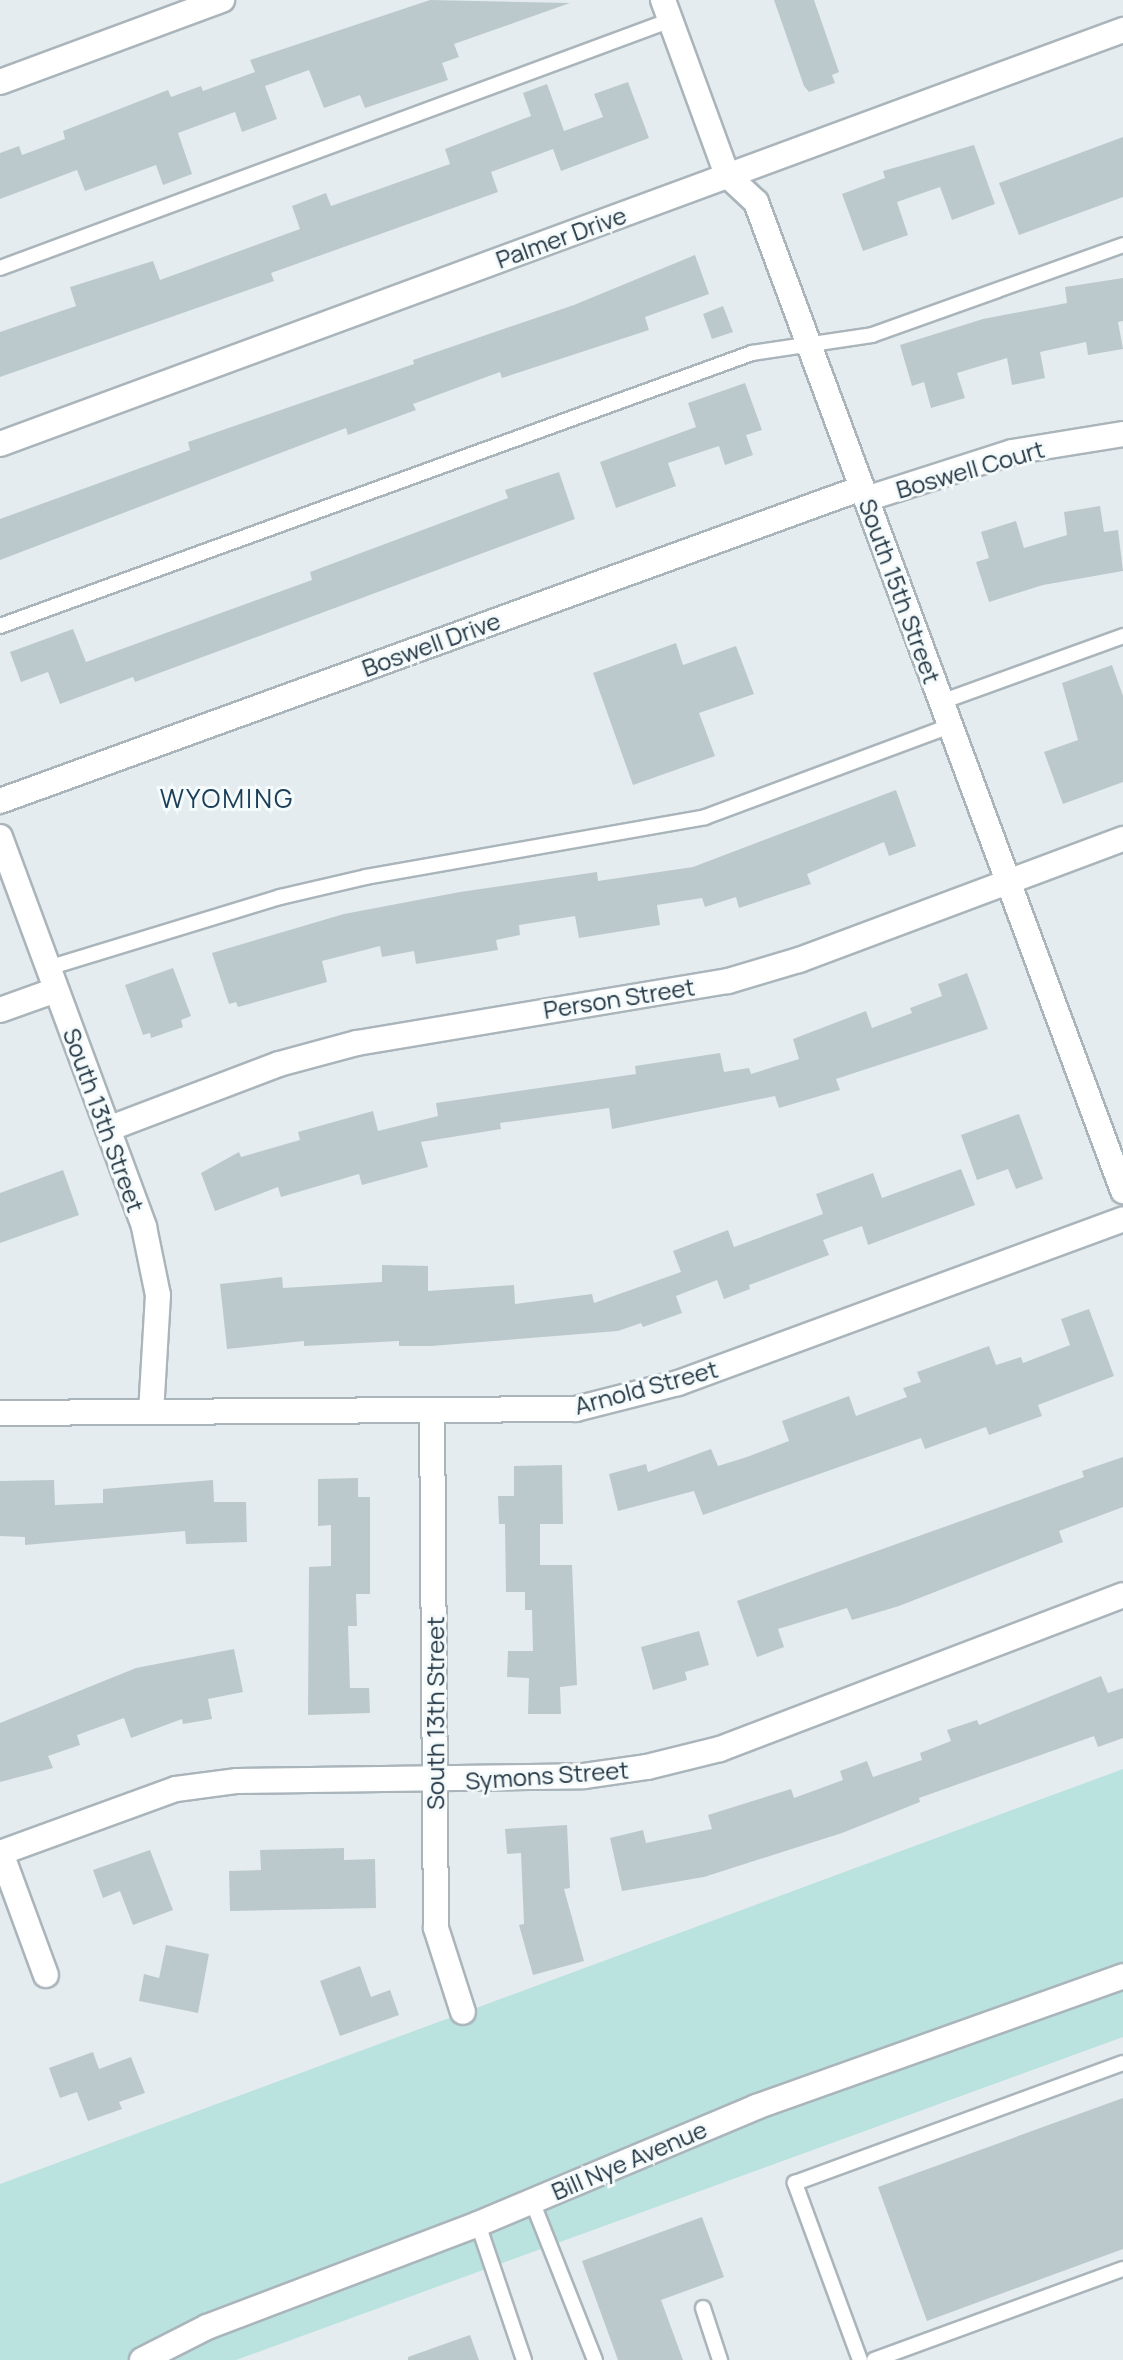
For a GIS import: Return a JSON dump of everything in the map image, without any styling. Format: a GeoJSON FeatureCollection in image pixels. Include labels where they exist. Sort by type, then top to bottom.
{"type":"FeatureCollection","features":[{"type":"Feature","properties":{"kind":"street"},"geometry":{"type":"LineString","coordinates":[[0,82],[222,0]]}},
{"type":"Feature","properties":{"kind":"street","name":"South 15th Street"},"geometry":{"type":"LineString","coordinates":[[667,10],[727,175],[756,202],[1123,1191]]}},
{"type":"Feature","properties":{"kind":"street","name":"Palmer Drive"},"geometry":{"type":"LineString","coordinates":[[0,444],[1123,30]]}},
{"type":"Feature","properties":{"kind":"street","name":"Boswell Court"},"geometry":{"type":"LineString","coordinates":[[864,493],[1012,452],[1123,434]]}},
{"type":"Feature","properties":{"kind":"street","name":"Boswell Drive"},"geometry":{"type":"LineString","coordinates":[[0,801],[864,493]]}},
{"type":"Feature","properties":{"kind":"street","name":"South 13th Street"},"geometry":{"type":"LineString","coordinates":[[0,837],[144,1227],[158,1295],[151,1412]]}},
{"type":"Feature","properties":{"kind":"street","name":"Person Street"},"geometry":{"type":"LineString","coordinates":[[108,1129],[279,1064],[357,1043],[728,981],[799,960],[1123,839]]}},
{"type":"Feature","properties":{"kind":"street"},"geometry":{"type":"LineString","coordinates":[[0,1010],[52,979]]}},
{"type":"Feature","properties":{"kind":"street","name":"Arnold Street"},"geometry":{"type":"LineString","coordinates":[[0,1413],[576,1409],[678,1383],[1123,1219]]}},
{"type":"Feature","properties":{"kind":"street","name":"South 13th Street"},"geometry":{"type":"LineString","coordinates":[[432,1410],[436,1928],[463,2012]]}},
{"type":"Feature","properties":{"kind":"street","name":"Symons Street"},"geometry":{"type":"LineString","coordinates":[[0,1853],[176,1789],[237,1781],[435,1782],[584,1776],[720,1749],[1123,1595]]}},
{"type":"Feature","properties":{"kind":"street"},"geometry":{"type":"LineString","coordinates":[[0,1853],[46,1975]]}},
{"type":"Feature","properties":{"kind":"street","name":"Bill Nye Avenue"},"geometry":{"type":"LineString","coordinates":[[142,2360],[207,2327],[478,2224],[756,2107],[1123,1976]]}},
{"type":"Feature","properties":{"kind":"lane"},"geometry":{"type":"LineString","coordinates":[[0,268],[667,10]]}},
{"type":"Feature","properties":{"kind":"lane"},"geometry":{"type":"LineString","coordinates":[[0,626],[752,353],[872,335],[1123,245]]}},
{"type":"Feature","properties":{"kind":"lane"},"geometry":{"type":"LineString","coordinates":[[941,702],[1123,636]]}},
{"type":"Feature","properties":{"kind":"lane"},"geometry":{"type":"LineString","coordinates":[[52,979],[280,897],[366,877],[705,817],[950,726]]}},
{"type":"Feature","properties":{"kind":"lane"},"geometry":{"type":"LineString","coordinates":[[860,2360],[795,2183],[1123,2063]]}},
{"type":"Feature","properties":{"kind":"lane"},"geometry":{"type":"LineString","coordinates":[[532,2201],[595,2360]]}},
{"type":"Feature","properties":{"kind":"lane"},"geometry":{"type":"LineString","coordinates":[[478,2224],[524,2360]]}},
{"type":"Feature","properties":{"kind":"lane"},"geometry":{"type":"LineString","coordinates":[[874,2360],[1123,2269]]}},
{"type":"Feature","properties":{"kind":"lane"},"geometry":{"type":"LineString","coordinates":[[703,2308],[720,2360]]}},
{"type":"Feature","properties":{"kind":"green space"},"geometry":{"type":"Polygon","coordinates":[[[1123,1769],[1123,2037],[236,2360],[0,2360],[0,2184],[1123,1769]]]}},
{"type":"Feature","properties":{"kind":"building"},"geometry":{"type":"Polygon","coordinates":[[[430,0],[570,3],[454,44],[459,57],[442,63],[448,80],[365,108],[360,95],[324,108],[309,70],[265,86],[277,119],[242,132],[235,112],[178,133],[192,174],[163,185],[156,165],[85,191],[77,170],[0,199],[0,153],[19,146],[22,155],[65,139],[63,131],[168,90],[171,97],[201,86],[203,91],[255,72],[250,60],[430,0]]]}},
{"type":"Feature","properties":{"kind":"building"},"geometry":{"type":"Polygon","coordinates":[[[774,0],[814,0],[839,72],[832,75],[835,83],[809,92],[804,86],[774,0]]]}},
{"type":"Feature","properties":{"kind":"building"},"geometry":{"type":"Polygon","coordinates":[[[628,82],[649,138],[561,171],[553,149],[491,172],[498,192],[271,273],[274,281],[0,377],[0,332],[76,306],[70,287],[153,261],[160,280],[300,229],[292,206],[326,193],[331,206],[450,164],[445,149],[531,116],[523,93],[547,84],[564,131],[603,117],[594,94],[628,82]]]}},
{"type":"Feature","properties":{"kind":"building"},"geometry":{"type":"Polygon","coordinates":[[[1123,137],[1123,197],[1019,235],[999,183],[1123,137]]]}},
{"type":"Feature","properties":{"kind":"building"},"geometry":{"type":"Polygon","coordinates":[[[974,145],[995,204],[952,220],[940,187],[897,202],[908,235],[863,251],[842,194],[885,178],[883,171],[974,145]]]}},
{"type":"Feature","properties":{"kind":"building"},"geometry":{"type":"Polygon","coordinates":[[[695,255],[709,294],[645,317],[649,330],[502,378],[500,372],[413,404],[416,410],[348,435],[346,428],[0,560],[0,519],[190,450],[188,442],[574,305],[695,255]]]}},
{"type":"Feature","properties":{"kind":"building"},"geometry":{"type":"Polygon","coordinates":[[[1123,278],[1123,321],[1118,322],[1123,349],[1088,355],[1086,342],[1040,352],[1045,378],[1012,385],[1007,358],[957,373],[965,398],[931,408],[924,382],[912,386],[900,345],[983,319],[1067,303],[1065,287],[1123,278]]]}},
{"type":"Feature","properties":{"kind":"building"},"geometry":{"type":"Polygon","coordinates":[[[723,306],[733,332],[712,339],[703,314],[723,306]]]}},
{"type":"Feature","properties":{"kind":"building"},"geometry":{"type":"Polygon","coordinates":[[[745,383],[762,430],[746,435],[753,455],[725,465],[719,446],[668,463],[676,486],[616,508],[600,462],[696,427],[688,403],[745,383]]]}},
{"type":"Feature","properties":{"kind":"building"},"geometry":{"type":"Polygon","coordinates":[[[559,472],[575,519],[135,682],[133,677],[60,704],[48,672],[21,682],[10,652],[73,629],[86,662],[312,580],[310,572],[508,498],[505,490],[559,472]]]}},
{"type":"Feature","properties":{"kind":"building"},"geometry":{"type":"Polygon","coordinates":[[[1100,506],[1104,532],[1118,530],[1123,571],[1043,585],[989,602],[976,562],[989,558],[981,532],[1016,521],[1024,548],[1067,535],[1064,512],[1100,506]]]}},
{"type":"Feature","properties":{"kind":"building"},"geometry":{"type":"Polygon","coordinates":[[[676,643],[683,665],[736,646],[754,694],[699,713],[715,756],[633,785],[593,673],[676,643]]]}},
{"type":"Feature","properties":{"kind":"building"},"geometry":{"type":"Polygon","coordinates":[[[1112,665],[1123,696],[1123,782],[1063,804],[1044,752],[1078,740],[1062,683],[1112,665]]]}},
{"type":"Feature","properties":{"kind":"building"},"geometry":{"type":"Polygon","coordinates":[[[896,790],[916,846],[889,856],[884,842],[807,874],[811,884],[739,908],[736,897],[705,907],[702,898],[657,905],[660,925],[579,938],[575,916],[519,925],[520,935],[496,940],[498,950],[416,964],[414,951],[382,957],[380,946],[322,961],[327,982],[238,1007],[236,1002],[229,1004],[212,953],[344,914],[460,892],[597,872],[598,881],[693,867],[896,790]]]}},
{"type":"Feature","properties":{"kind":"building"},"geometry":{"type":"Polygon","coordinates":[[[173,968],[191,1016],[181,1020],[183,1027],[151,1038],[150,1033],[143,1035],[125,985],[173,968]]]}},
{"type":"Feature","properties":{"kind":"building"},"geometry":{"type":"Polygon","coordinates":[[[967,973],[988,1029],[836,1079],[840,1090],[779,1108],[775,1096],[612,1129],[609,1108],[500,1123],[501,1129],[421,1142],[428,1167],[362,1185],[359,1174],[281,1197],[278,1187],[215,1211],[201,1173],[239,1152],[241,1157],[300,1140],[298,1132],[373,1111],[378,1131],[438,1116],[436,1103],[636,1074],[635,1066],[720,1053],[724,1072],[749,1068],[751,1074],[799,1059],[793,1039],[866,1011],[872,1028],[912,1013],[910,1008],[942,996],[938,984],[967,973]]]}},
{"type":"Feature","properties":{"kind":"building"},"geometry":{"type":"Polygon","coordinates":[[[1019,1114],[1043,1179],[1016,1189],[1008,1169],[977,1180],[961,1135],[1019,1114]]]}},
{"type":"Feature","properties":{"kind":"building"},"geometry":{"type":"Polygon","coordinates":[[[961,1169],[975,1205],[868,1245],[862,1226],[823,1240],[829,1255],[749,1285],[750,1289],[724,1299],[717,1280],[676,1296],[682,1313],[643,1327],[641,1323],[618,1331],[431,1346],[399,1346],[399,1341],[304,1346],[304,1341],[227,1349],[220,1284],[282,1277],[283,1288],[382,1282],[382,1265],[428,1266],[428,1291],[514,1285],[515,1304],[592,1294],[594,1303],[681,1272],[673,1251],[728,1230],[734,1247],[823,1214],[816,1194],[873,1173],[882,1198],[961,1169]]]}},
{"type":"Feature","properties":{"kind":"building"},"geometry":{"type":"Polygon","coordinates":[[[63,1170],[79,1215],[0,1243],[0,1193],[63,1170]]]}},
{"type":"Feature","properties":{"kind":"building"},"geometry":{"type":"Polygon","coordinates":[[[1089,1309],[1114,1376],[1038,1405],[1042,1416],[989,1435],[986,1427],[925,1449],[921,1438],[703,1515],[694,1491],[618,1511],[609,1474],[646,1464],[648,1472],[711,1449],[718,1466],[747,1457],[789,1441],[782,1421],[849,1396],[856,1416],[907,1397],[903,1388],[921,1382],[917,1372],[989,1346],[996,1365],[1021,1357],[1023,1363],[1070,1345],[1061,1319],[1089,1309]]]}},
{"type":"Feature","properties":{"kind":"building"},"geometry":{"type":"Polygon","coordinates":[[[1123,1457],[1123,1507],[1059,1531],[1063,1542],[899,1606],[852,1620],[847,1608],[778,1629],[784,1647],[757,1657],[737,1601],[1084,1477],[1082,1471],[1123,1457]]]}},
{"type":"Feature","properties":{"kind":"building"},"geometry":{"type":"Polygon","coordinates":[[[562,1465],[563,1524],[540,1524],[540,1565],[572,1565],[577,1685],[560,1687],[561,1714],[528,1714],[529,1678],[507,1677],[508,1651],[533,1651],[532,1610],[525,1610],[525,1592],[506,1592],[505,1524],[499,1524],[498,1496],[514,1496],[514,1466],[562,1465]]]}},
{"type":"Feature","properties":{"kind":"building"},"geometry":{"type":"Polygon","coordinates":[[[358,1478],[358,1497],[370,1497],[370,1594],[356,1594],[357,1626],[348,1626],[350,1688],[369,1688],[370,1713],[308,1715],[309,1567],[331,1566],[331,1525],[318,1526],[318,1479],[358,1478]]]}},
{"type":"Feature","properties":{"kind":"building"},"geometry":{"type":"Polygon","coordinates":[[[54,1480],[55,1505],[103,1503],[103,1489],[213,1480],[214,1502],[246,1502],[247,1542],[186,1544],[185,1531],[25,1545],[25,1537],[0,1536],[0,1481],[54,1480]]]}},
{"type":"Feature","properties":{"kind":"building"},"geometry":{"type":"Polygon","coordinates":[[[699,1631],[709,1665],[685,1672],[687,1680],[653,1690],[641,1647],[699,1631]]]}},
{"type":"Feature","properties":{"kind":"building"},"geometry":{"type":"Polygon","coordinates":[[[234,1649],[243,1692],[208,1699],[212,1719],[183,1724],[182,1719],[131,1738],[124,1718],[77,1735],[80,1745],[48,1756],[53,1768],[0,1782],[0,1723],[136,1668],[234,1649]]]}},
{"type":"Feature","properties":{"kind":"building"},"geometry":{"type":"Polygon","coordinates":[[[1101,1676],[1108,1693],[1123,1688],[1123,1738],[1098,1747],[1094,1736],[919,1798],[920,1802],[842,1833],[704,1877],[622,1891],[610,1838],[643,1830],[646,1843],[712,1829],[708,1815],[791,1789],[794,1798],[843,1780],[840,1771],[867,1761],[873,1777],[922,1760],[920,1753],[951,1741],[947,1730],[977,1720],[979,1725],[1101,1676]]]}},
{"type":"Feature","properties":{"kind":"building"},"geometry":{"type":"Polygon","coordinates":[[[567,1825],[570,1888],[564,1889],[584,1961],[533,1975],[519,1925],[524,1924],[521,1853],[507,1854],[505,1829],[567,1825]]]}},
{"type":"Feature","properties":{"kind":"building"},"geometry":{"type":"Polygon","coordinates":[[[344,1848],[344,1860],[375,1859],[376,1908],[230,1911],[229,1871],[261,1870],[260,1850],[344,1848]]]}},
{"type":"Feature","properties":{"kind":"building"},"geometry":{"type":"Polygon","coordinates":[[[150,1850],[173,1910],[133,1925],[120,1891],[103,1898],[93,1870],[150,1850]]]}},
{"type":"Feature","properties":{"kind":"building"},"geometry":{"type":"Polygon","coordinates":[[[166,1945],[209,1954],[198,2013],[139,2001],[144,1974],[159,1978],[166,1945]]]}},
{"type":"Feature","properties":{"kind":"building"},"geometry":{"type":"Polygon","coordinates":[[[360,1966],[371,1997],[390,1990],[399,2015],[340,2036],[320,1981],[360,1966]]]}},
{"type":"Feature","properties":{"kind":"building"},"geometry":{"type":"Polygon","coordinates":[[[93,2052],[99,2069],[131,2057],[145,2093],[119,2102],[122,2109],[88,2121],[77,2092],[60,2098],[49,2068],[93,2052]]]}},
{"type":"Feature","properties":{"kind":"building"},"geometry":{"type":"Polygon","coordinates":[[[1123,2098],[1123,2249],[927,2321],[878,2187],[1123,2098]]]}},
{"type":"Feature","properties":{"kind":"building"},"geometry":{"type":"Polygon","coordinates":[[[702,2217],[724,2277],[661,2300],[683,2360],[618,2360],[582,2261],[702,2217]]]}},
{"type":"Feature","properties":{"kind":"building"},"geometry":{"type":"Polygon","coordinates":[[[470,2335],[479,2360],[408,2360],[408,2357],[470,2335]]]}},
{"type":"Feature","properties":{"kind":"district","name":"WYOMING"},"geometry":{"type":"Point","coordinates":[227,799]}}]}
